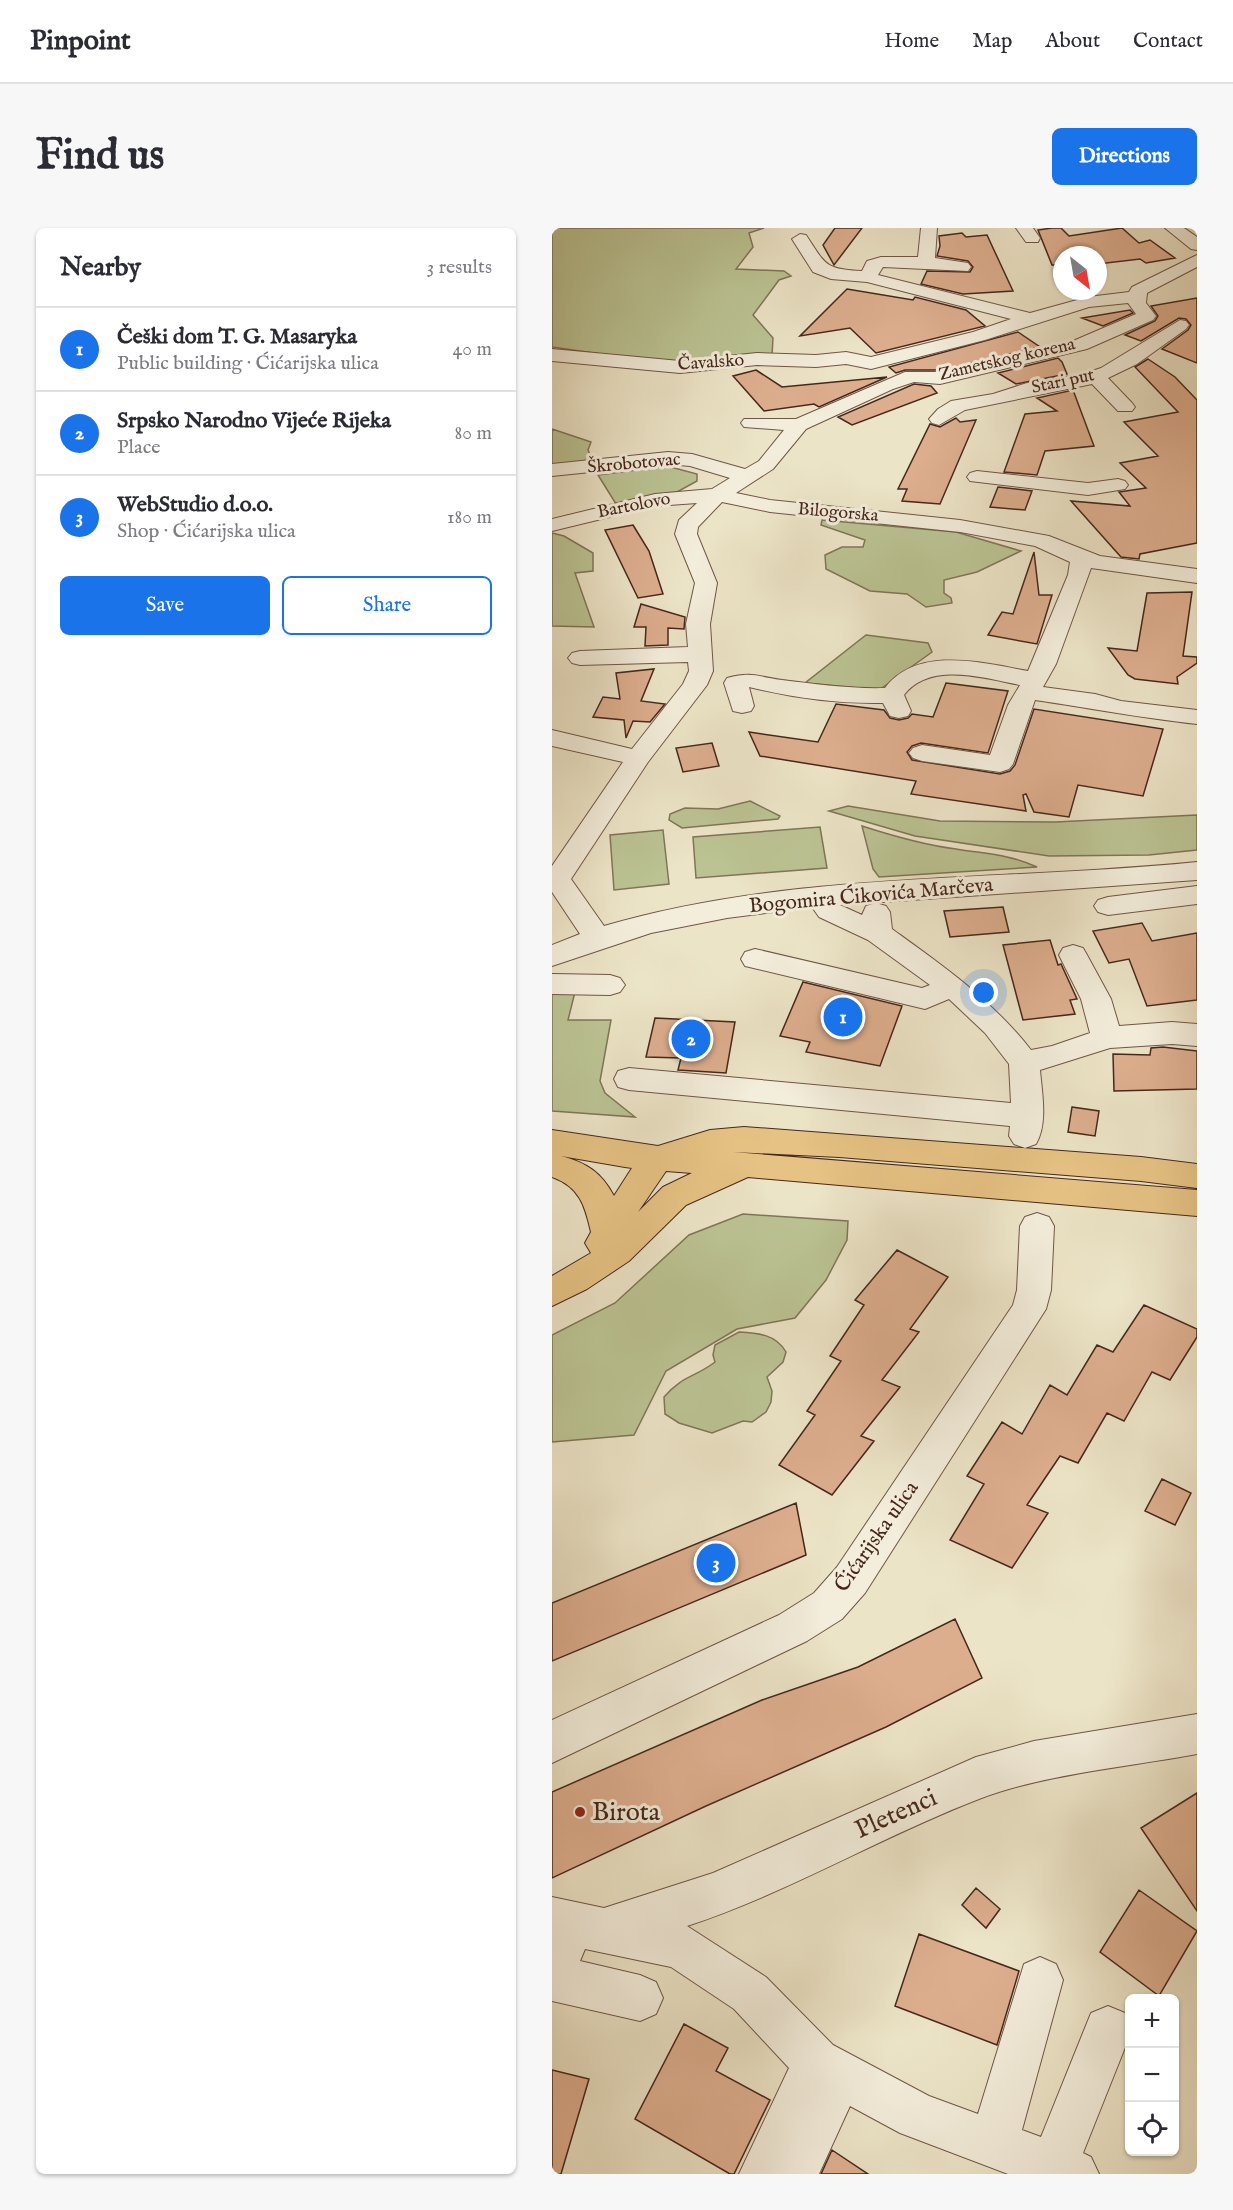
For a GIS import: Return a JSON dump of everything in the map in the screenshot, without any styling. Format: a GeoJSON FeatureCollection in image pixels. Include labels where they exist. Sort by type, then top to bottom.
{"type":"FeatureCollection","features":[{"type":"Feature","properties":{"kind":"main road"},"geometry":{"type":"LineString","coordinates":[[552,1290],[587,1261],[608,1234],[634,1190],[657,1158],[710,1142],[744,1139],[1141,1169],[1197,1176]]}},
{"type":"Feature","properties":{"kind":"main road"},"geometry":{"type":"LineString","coordinates":[[552,1142],[657,1158],[1197,1203]]}},
{"type":"Feature","properties":{"kind":"main road"},"geometry":{"type":"LineString","coordinates":[[657,1158],[666,1171],[669,1188],[668,1201]]}},
{"type":"Feature","properties":{"kind":"main road"},"geometry":{"type":"LineString","coordinates":[[552,1290],[585,1275],[611,1257],[636,1236],[668,1201],[722,1174],[750,1164]]}},
{"type":"Feature","properties":{"kind":"main road"},"geometry":{"type":"LineString","coordinates":[[552,1165],[578,1173],[599,1193],[608,1234]]}},
{"type":"Feature","properties":{"kind":"street"},"geometry":{"type":"LineString","coordinates":[[926,262],[929,228]]}},
{"type":"Feature","properties":{"kind":"street"},"geometry":{"type":"LineString","coordinates":[[1173,228],[1197,245]]}},
{"type":"Feature","properties":{"kind":"street","name":"Čavalsko"},"geometry":{"type":"LineString","coordinates":[[800,239],[819,268],[837,275],[869,277],[888,284],[1030,318]]}},
{"type":"Feature","properties":{"kind":"street","name":"Zametskog korena"},"geometry":{"type":"LineString","coordinates":[[597,937],[554,880],[638,758],[695,685],[701,671],[698,624],[706,583],[686,534],[687,525],[717,495],[766,465],[800,425],[886,385],[912,376],[940,378],[1080,345],[1141,306],[1138,291],[1146,285],[1197,260]]}},
{"type":"Feature","properties":{"kind":"street"},"geometry":{"type":"LineString","coordinates":[[869,277],[873,265],[881,262],[926,262],[962,267]]}},
{"type":"Feature","properties":{"kind":"street","name":"Čavalsko"},"geometry":{"type":"LineString","coordinates":[[871,363],[979,336],[1030,318],[1088,302],[1141,306]]}},
{"type":"Feature","properties":{"kind":"street"},"geometry":{"type":"LineString","coordinates":[[1141,306],[1188,325]]}},
{"type":"Feature","properties":{"kind":"street","name":"Stari put"},"geometry":{"type":"LineString","coordinates":[[939,419],[945,410],[957,404],[990,400],[1028,388],[1078,382],[1095,376],[1150,350],[1188,325]]}},
{"type":"Feature","properties":{"kind":"street","name":"Čavalsko"},"geometry":{"type":"LineString","coordinates":[[552,355],[680,367],[757,360],[816,361],[846,358],[912,376]]}},
{"type":"Feature","properties":{"kind":"street"},"geometry":{"type":"LineString","coordinates":[[1095,376],[1125,407]]}},
{"type":"Feature","properties":{"kind":"street","name":"Zametskog korena"},"geometry":{"type":"LineString","coordinates":[[751,423],[800,425]]}},
{"type":"Feature","properties":{"kind":"street"},"geometry":{"type":"LineString","coordinates":[[968,502],[984,457]]}},
{"type":"Feature","properties":{"kind":"street","name":"Škrobotovac"},"geometry":{"type":"LineString","coordinates":[[552,470],[668,458],[692,460],[749,477]]}},
{"type":"Feature","properties":{"kind":"street","name":"Bilogorska"},"geometry":{"type":"LineString","coordinates":[[717,495],[770,506],[968,502],[1118,484]]}},
{"type":"Feature","properties":{"kind":"street","name":"Bartolovo"},"geometry":{"type":"LineString","coordinates":[[552,525],[655,500],[717,495]]}},
{"type":"Feature","properties":{"kind":"street","name":"Bilogorska"},"geometry":{"type":"LineString","coordinates":[[968,502],[1041,541],[1082,559],[1197,576]]}},
{"type":"Feature","properties":{"kind":"street"},"geometry":{"type":"LineString","coordinates":[[922,753],[1000,764],[1020,705],[1064,615],[1082,559]]}},
{"type":"Feature","properties":{"kind":"street"},"geometry":{"type":"LineString","coordinates":[[580,658],[700,654]]}},
{"type":"Feature","properties":{"kind":"street"},"geometry":{"type":"LineString","coordinates":[[742,706],[735,687],[736,683],[743,680],[896,703],[896,687],[941,659],[1031,686],[1095,700],[1119,708],[1197,717]]}},
{"type":"Feature","properties":{"kind":"street"},"geometry":{"type":"LineString","coordinates":[[552,738],[638,758]]}},
{"type":"Feature","properties":{"kind":"street","name":"Bogomira Ćikovića Marčeva"},"geometry":{"type":"LineString","coordinates":[[552,956],[597,937],[640,924],[818,896],[1197,871]]}},
{"type":"Feature","properties":{"kind":"street"},"geometry":{"type":"LineString","coordinates":[[873,891],[878,933]]}},
{"type":"Feature","properties":{"kind":"street"},"geometry":{"type":"LineString","coordinates":[[1108,906],[1197,895]]}},
{"type":"Feature","properties":{"kind":"street"},"geometry":{"type":"LineString","coordinates":[[629,1079],[1026,1126],[1024,1062],[996,1026],[952,986],[878,933],[830,911],[818,896]]}},
{"type":"Feature","properties":{"kind":"street"},"geometry":{"type":"LineString","coordinates":[[1073,955],[1096,999],[1107,1038]]}},
{"type":"Feature","properties":{"kind":"street"},"geometry":{"type":"LineString","coordinates":[[755,959],[925,999],[952,986]]}},
{"type":"Feature","properties":{"kind":"street"},"geometry":{"type":"LineString","coordinates":[[552,984],[610,985]]}},
{"type":"Feature","properties":{"kind":"street"},"geometry":{"type":"LineString","coordinates":[[1024,1062],[1056,1056],[1107,1038],[1172,1033],[1197,1035]]}},
{"type":"Feature","properties":{"kind":"street","name":"Ćićarijska ulica"},"geometry":{"type":"LineString","coordinates":[[552,1742],[792,1628],[828,1606],[851,1580],[1029,1309],[1034,1290],[1037,1226]]}},
{"type":"Feature","properties":{"kind":"street","name":"Pletenci"},"geometry":{"type":"LineString","coordinates":[[577,1924],[717,1894],[976,1779],[1034,1762],[1197,1734]]}},
{"type":"Feature","properties":{"kind":"street"},"geometry":{"type":"LineString","coordinates":[[552,1971],[577,1924],[680,1946],[750,1994],[828,2068],[917,2116],[1064,2170],[1108,2030]]}},
{"type":"Feature","properties":{"kind":"street"},"geometry":{"type":"LineString","coordinates":[[552,1978],[640,1998]]}},
{"type":"Feature","properties":{"kind":"street"},"geometry":{"type":"LineString","coordinates":[[993,2145],[1040,1980]]}},
{"type":"Feature","properties":{"kind":"street"},"geometry":{"type":"LineString","coordinates":[[764,2174],[828,2068]]}},
{"type":"Feature","properties":{"kind":"street"},"geometry":{"type":"LineString","coordinates":[[794,2174],[828,2068]]}},
{"type":"Feature","properties":{"kind":"green space"},"geometry":{"type":"Polygon","coordinates":[[[552,228],[764,228],[749,233],[753,247],[736,269],[784,271],[791,276],[779,280],[753,315],[773,338],[772,356],[678,365],[552,347],[552,228]]]}},
{"type":"Feature","properties":{"kind":"green space"},"geometry":{"type":"Polygon","coordinates":[[[552,429],[591,442],[588,450],[593,462],[552,466],[552,429]]]}},
{"type":"Feature","properties":{"kind":"green space"},"geometry":{"type":"Polygon","coordinates":[[[667,466],[697,474],[697,481],[677,492],[616,504],[598,475],[667,466]]]}},
{"type":"Feature","properties":{"kind":"green space"},"geometry":{"type":"Polygon","coordinates":[[[822,520],[956,532],[1021,551],[977,572],[944,580],[944,593],[951,598],[952,603],[926,607],[907,594],[870,591],[826,569],[825,555],[842,547],[863,547],[865,540],[821,525],[822,520]]]}},
{"type":"Feature","properties":{"kind":"green space"},"geometry":{"type":"Polygon","coordinates":[[[552,533],[564,536],[593,553],[593,571],[575,573],[594,627],[552,626],[552,533]]]}},
{"type":"Feature","properties":{"kind":"green space"},"geometry":{"type":"Polygon","coordinates":[[[866,635],[928,643],[932,652],[879,690],[805,683],[866,635]]]}},
{"type":"Feature","properties":{"kind":"green space"},"geometry":{"type":"Polygon","coordinates":[[[750,801],[780,816],[778,819],[682,828],[669,820],[670,814],[685,808],[718,809],[750,801]]]}},
{"type":"Feature","properties":{"kind":"green space"},"geometry":{"type":"Polygon","coordinates":[[[848,806],[940,821],[1055,822],[1197,815],[1197,850],[1149,855],[1049,856],[915,836],[829,811],[848,806]]]}},
{"type":"Feature","properties":{"kind":"green space"},"geometry":{"type":"Polygon","coordinates":[[[862,826],[932,845],[1007,857],[1037,867],[879,877],[873,869],[862,826]]]}},
{"type":"Feature","properties":{"kind":"green space"},"geometry":{"type":"Polygon","coordinates":[[[820,827],[827,868],[696,878],[693,837],[820,827]]]}},
{"type":"Feature","properties":{"kind":"green space"},"geometry":{"type":"Polygon","coordinates":[[[663,830],[669,884],[614,890],[610,835],[663,830]]]}},
{"type":"Feature","properties":{"kind":"green space"},"geometry":{"type":"Polygon","coordinates":[[[552,980],[578,980],[568,1020],[611,1020],[600,1081],[605,1093],[635,1117],[552,1111],[552,980]]]}},
{"type":"Feature","properties":{"kind":"green space"},"geometry":{"type":"Polygon","coordinates":[[[743,1214],[848,1221],[847,1240],[826,1280],[795,1318],[737,1329],[666,1371],[634,1435],[552,1442],[552,1335],[615,1303],[689,1235],[743,1214]]]}},
{"type":"Feature","properties":{"kind":"green space"},"geometry":{"type":"Polygon","coordinates":[[[739,1332],[771,1338],[777,1341],[786,1352],[783,1362],[767,1377],[772,1391],[771,1402],[766,1412],[752,1422],[743,1421],[712,1433],[679,1423],[665,1414],[664,1397],[677,1384],[715,1362],[713,1355],[715,1345],[739,1332]]]}},
{"type":"Feature","properties":{"kind":"building"},"geometry":{"type":"Polygon","coordinates":[[[835,228],[862,228],[834,265],[823,245],[835,228]]]}},
{"type":"Feature","properties":{"kind":"building"},"geometry":{"type":"Polygon","coordinates":[[[1061,228],[1069,236],[1122,228],[1139,243],[1150,240],[1175,258],[1146,263],[1140,259],[1107,263],[1107,246],[1053,246],[1052,265],[1038,230],[1061,228]]]}},
{"type":"Feature","properties":{"kind":"building"},"geometry":{"type":"Polygon","coordinates":[[[962,233],[966,237],[987,235],[1013,291],[963,294],[921,284],[927,271],[970,272],[973,267],[968,261],[937,256],[940,246],[939,236],[962,233]]]}},
{"type":"Feature","properties":{"kind":"building"},"geometry":{"type":"Polygon","coordinates":[[[847,289],[913,300],[915,297],[966,310],[985,326],[876,353],[850,328],[800,336],[847,289]]]}},
{"type":"Feature","properties":{"kind":"building"},"geometry":{"type":"Polygon","coordinates":[[[1197,298],[1197,363],[1162,349],[1188,330],[1191,325],[1186,319],[1179,318],[1141,341],[1125,335],[1155,321],[1158,316],[1151,306],[1197,298]]]}},
{"type":"Feature","properties":{"kind":"building"},"geometry":{"type":"Polygon","coordinates":[[[1130,310],[1133,313],[1103,326],[1082,318],[1130,310]]]}},
{"type":"Feature","properties":{"kind":"building"},"geometry":{"type":"Polygon","coordinates":[[[1018,332],[1040,347],[940,370],[905,370],[896,373],[889,367],[1018,332]]]}},
{"type":"Feature","properties":{"kind":"building"},"geometry":{"type":"Polygon","coordinates":[[[1058,358],[1067,374],[1016,384],[998,373],[1058,358]]]}},
{"type":"Feature","properties":{"kind":"building"},"geometry":{"type":"Polygon","coordinates":[[[1148,359],[1175,377],[1197,400],[1197,543],[1140,554],[1139,559],[1121,557],[1071,501],[1130,506],[1119,492],[1146,488],[1120,463],[1158,456],[1124,422],[1178,412],[1135,367],[1148,359]]]}},
{"type":"Feature","properties":{"kind":"building"},"geometry":{"type":"Polygon","coordinates":[[[756,370],[782,387],[887,377],[819,407],[814,404],[764,411],[733,376],[756,370]]]}},
{"type":"Feature","properties":{"kind":"building"},"geometry":{"type":"Polygon","coordinates":[[[914,384],[931,386],[937,393],[852,425],[838,417],[914,384]]]}},
{"type":"Feature","properties":{"kind":"building"},"geometry":{"type":"Polygon","coordinates":[[[1073,390],[1094,446],[1045,451],[1037,475],[1004,472],[1025,414],[1057,411],[1037,398],[1073,390]]]}},
{"type":"Feature","properties":{"kind":"building"},"geometry":{"type":"Polygon","coordinates":[[[956,418],[960,422],[976,420],[940,504],[902,501],[907,489],[898,489],[930,424],[940,427],[956,418]]]}},
{"type":"Feature","properties":{"kind":"building"},"geometry":{"type":"Polygon","coordinates":[[[998,487],[1032,491],[1025,510],[990,507],[998,487]]]}},
{"type":"Feature","properties":{"kind":"building"},"geometry":{"type":"Polygon","coordinates":[[[633,525],[649,551],[663,594],[638,598],[605,530],[633,525]]]}},
{"type":"Feature","properties":{"kind":"building"},"geometry":{"type":"Polygon","coordinates":[[[1034,552],[1039,595],[1052,595],[1037,644],[988,635],[1002,612],[1013,614],[1034,552]]]}},
{"type":"Feature","properties":{"kind":"building"},"geometry":{"type":"Polygon","coordinates":[[[1192,592],[1183,656],[1197,657],[1197,663],[1177,677],[1178,684],[1135,679],[1128,675],[1108,648],[1137,651],[1147,593],[1192,592]]]}},
{"type":"Feature","properties":{"kind":"building"},"geometry":{"type":"Polygon","coordinates":[[[641,604],[685,617],[684,629],[668,628],[668,645],[645,646],[646,627],[634,627],[641,604]]]}},
{"type":"Feature","properties":{"kind":"building"},"geometry":{"type":"Polygon","coordinates":[[[654,669],[641,701],[665,704],[650,722],[633,721],[626,738],[624,720],[593,717],[603,697],[620,699],[616,673],[654,669]]]}},
{"type":"Feature","properties":{"kind":"building"},"geometry":{"type":"Polygon","coordinates":[[[946,683],[1008,691],[988,753],[921,743],[912,746],[907,752],[912,760],[1000,774],[1010,771],[1015,765],[1034,709],[1163,729],[1143,796],[1078,785],[1069,817],[1034,812],[1026,794],[1023,795],[1026,811],[911,794],[916,781],[760,756],[749,732],[818,742],[836,704],[884,710],[890,718],[899,720],[908,718],[912,714],[933,717],[946,683]]]}},
{"type":"Feature","properties":{"kind":"building"},"geometry":{"type":"Polygon","coordinates":[[[712,743],[719,766],[683,772],[676,748],[712,743]]]}},
{"type":"Feature","properties":{"kind":"building"},"geometry":{"type":"Polygon","coordinates":[[[1003,907],[1009,932],[950,937],[944,911],[1003,907]]]}},
{"type":"Feature","properties":{"kind":"building"},"geometry":{"type":"Polygon","coordinates":[[[1142,923],[1152,941],[1197,933],[1197,1000],[1147,1006],[1129,959],[1109,963],[1093,931],[1142,923]]]}},
{"type":"Feature","properties":{"kind":"building"},"geometry":{"type":"Polygon","coordinates":[[[1050,940],[1058,965],[1061,964],[1077,999],[1070,1000],[1075,1014],[1023,1020],[1003,945],[1050,940]]]}},
{"type":"Feature","properties":{"kind":"building"},"geometry":{"type":"Polygon","coordinates":[[[803,982],[902,1006],[880,1066],[806,1052],[810,1042],[780,1036],[803,982]]]}},
{"type":"Feature","properties":{"kind":"building"},"geometry":{"type":"Polygon","coordinates":[[[655,1018],[735,1022],[726,1073],[678,1070],[681,1058],[646,1057],[655,1018]]]}},
{"type":"Feature","properties":{"kind":"building"},"geometry":{"type":"Polygon","coordinates":[[[1151,1048],[1197,1051],[1197,1089],[1114,1091],[1113,1054],[1150,1055],[1151,1048]]]}},
{"type":"Feature","properties":{"kind":"building"},"geometry":{"type":"Polygon","coordinates":[[[1072,1107],[1099,1111],[1095,1136],[1068,1132],[1072,1107]]]}},
{"type":"Feature","properties":{"kind":"building"},"geometry":{"type":"Polygon","coordinates":[[[897,1250],[948,1277],[910,1329],[919,1332],[882,1380],[900,1387],[861,1436],[874,1441],[832,1495],[779,1465],[815,1415],[807,1411],[841,1361],[830,1356],[864,1305],[855,1300],[897,1250]]]}},
{"type":"Feature","properties":{"kind":"building"},"geometry":{"type":"Polygon","coordinates":[[[1144,1305],[1197,1329],[1197,1337],[1170,1380],[1152,1372],[1124,1421],[1107,1413],[1078,1463],[1060,1456],[1027,1505],[1048,1513],[1012,1568],[950,1540],[984,1484],[967,1476],[1002,1422],[1022,1434],[1050,1385],[1067,1395],[1097,1345],[1113,1352],[1144,1305]]]}},
{"type":"Feature","properties":{"kind":"building"},"geometry":{"type":"Polygon","coordinates":[[[1162,1479],[1191,1493],[1175,1525],[1145,1511],[1162,1479]]]}},
{"type":"Feature","properties":{"kind":"building"},"geometry":{"type":"Polygon","coordinates":[[[796,1503],[806,1555],[552,1661],[552,1603],[796,1503]]]}},
{"type":"Feature","properties":{"kind":"building"},"geometry":{"type":"Polygon","coordinates":[[[955,1619],[982,1678],[886,1727],[706,1806],[552,1878],[552,1792],[762,1700],[858,1667],[955,1619]]]}},
{"type":"Feature","properties":{"kind":"building"},"geometry":{"type":"Polygon","coordinates":[[[1197,1793],[1197,1911],[1141,1828],[1197,1793]]]}},
{"type":"Feature","properties":{"kind":"building"},"geometry":{"type":"Polygon","coordinates":[[[976,1888],[1000,1909],[986,1928],[962,1905],[976,1888]]]}},
{"type":"Feature","properties":{"kind":"building"},"geometry":{"type":"Polygon","coordinates":[[[1139,1890],[1197,1931],[1160,1994],[1156,1994],[1100,1952],[1139,1890]]]}},
{"type":"Feature","properties":{"kind":"building"},"geometry":{"type":"Polygon","coordinates":[[[919,1934],[1019,1971],[997,2045],[895,2006],[919,1934]]]}},
{"type":"Feature","properties":{"kind":"building"},"geometry":{"type":"Polygon","coordinates":[[[684,2024],[728,2048],[716,2071],[770,2100],[734,2174],[730,2174],[635,2119],[684,2024]]]}},
{"type":"Feature","properties":{"kind":"building"},"geometry":{"type":"Polygon","coordinates":[[[552,2070],[589,2079],[561,2174],[552,2174],[552,2070]]]}},
{"type":"Feature","properties":{"kind":"building"},"geometry":{"type":"Polygon","coordinates":[[[832,2150],[868,2174],[821,2174],[832,2150]]]}},
{"type":"Feature","properties":{"kind":"place","name":"Češki dom T. G. Masaryka"},"geometry":{"type":"Point","coordinates":[843,1017]}},
{"type":"Feature","properties":{"kind":"place","name":"Srpsko Narodno Vijeće Rijeka"},"geometry":{"type":"Point","coordinates":[691,1039]}},
{"type":"Feature","properties":{"kind":"place","name":"WebStudio d.o.o."},"geometry":{"type":"Point","coordinates":[716,1563]}},
{"type":"Feature","properties":{"kind":"place","name":"Birota"},"geometry":{"type":"Point","coordinates":[580,1812]}}]}
